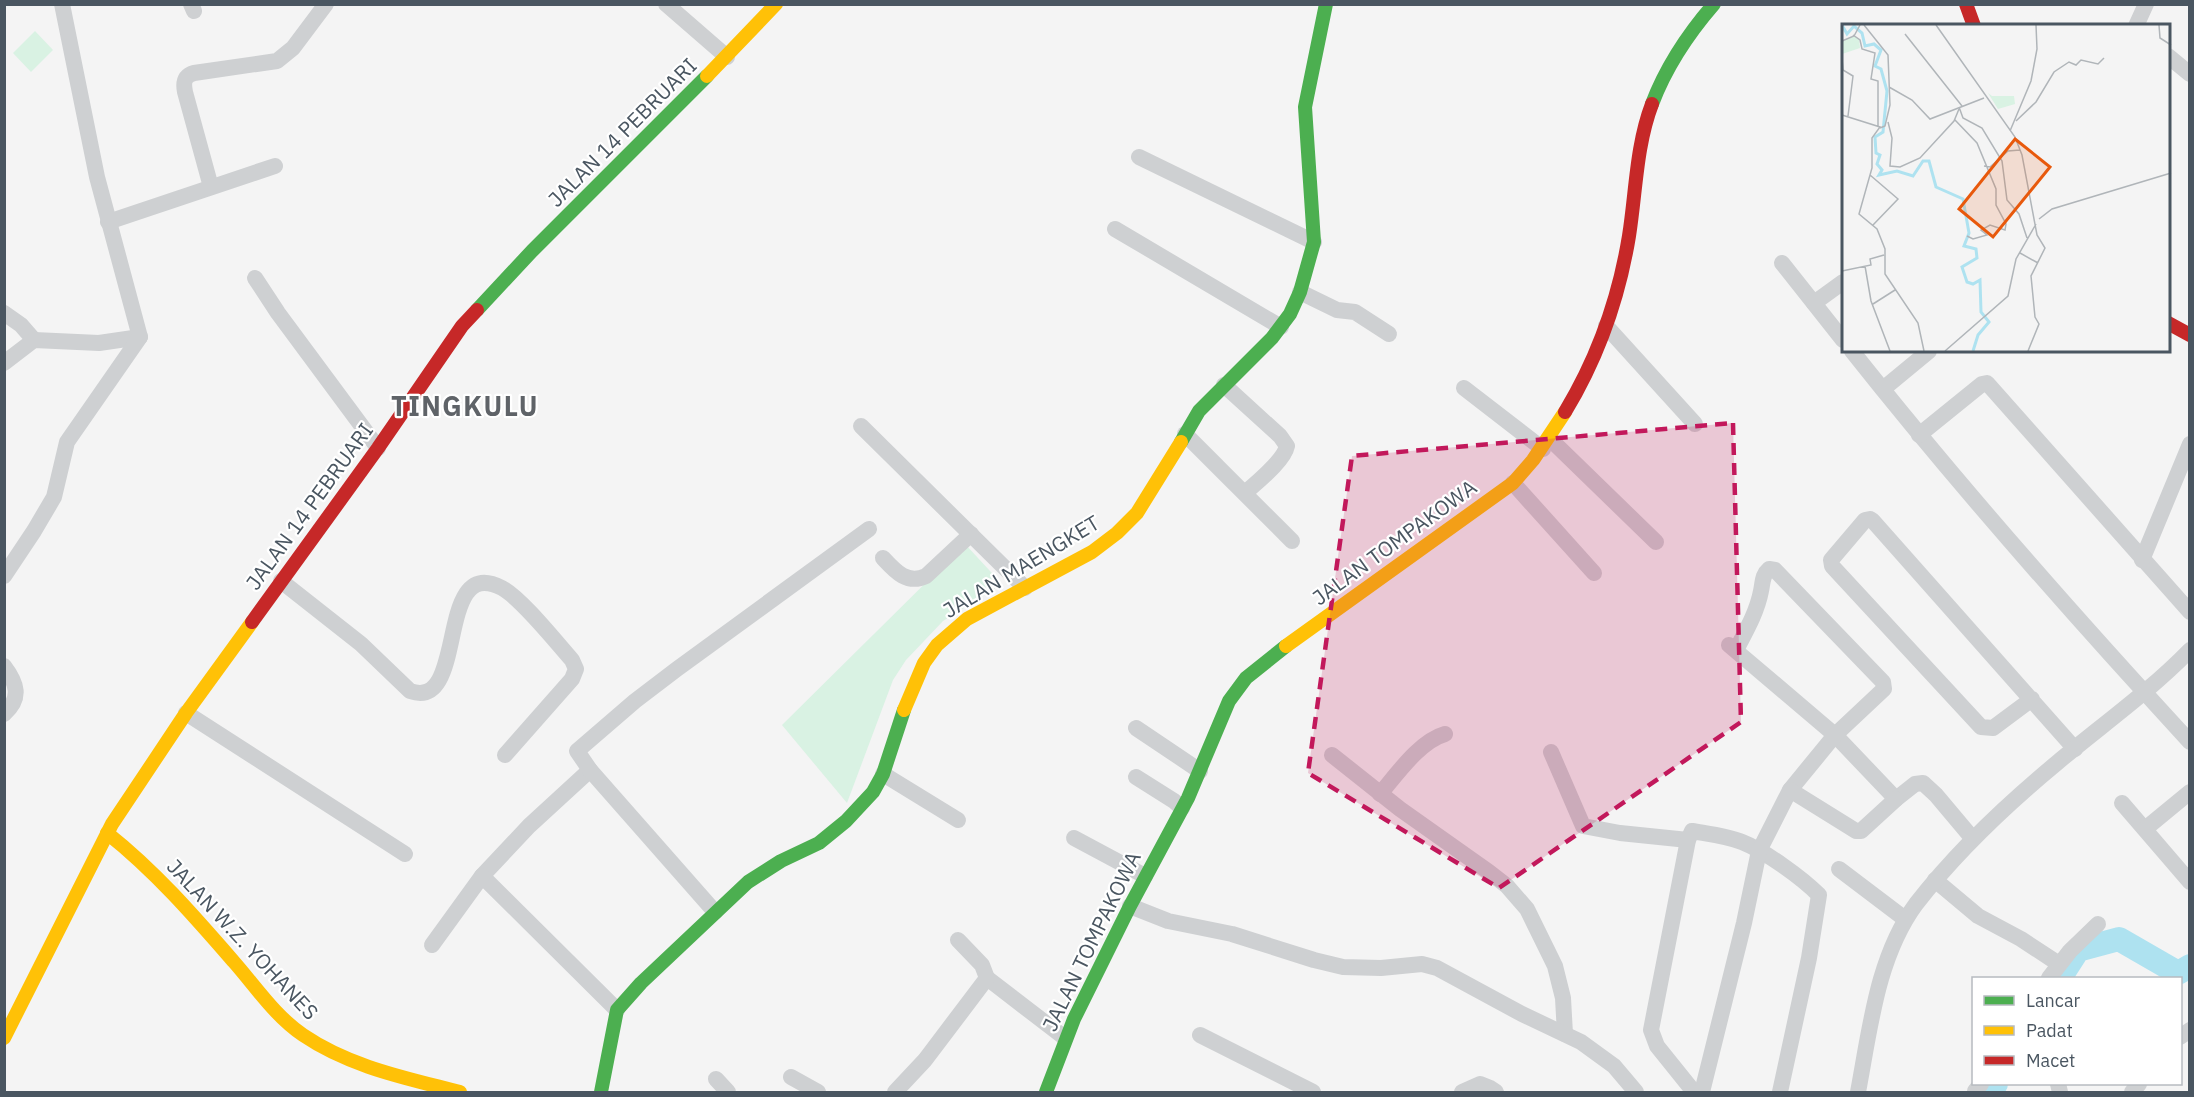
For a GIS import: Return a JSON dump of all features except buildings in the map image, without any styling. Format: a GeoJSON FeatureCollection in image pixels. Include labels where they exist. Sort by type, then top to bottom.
{"type":"FeatureCollection","features":[{"type":"Feature","properties":{"kind":"street"},"geometry":{"type":"LineString","coordinates":[[62,4],[108,222],[140,337]]}},
{"type":"Feature","properties":{"kind":"street"},"geometry":{"type":"LineString","coordinates":[[212,187],[185,92],[183,83],[185,78],[194,74],[278,61],[294,48],[326,4]]}},
{"type":"Feature","properties":{"kind":"street"},"geometry":{"type":"LineString","coordinates":[[666,4],[727,57]]}},
{"type":"Feature","properties":{"kind":"street","name":"JALAN 14 PEBRUARI"},"geometry":{"type":"LineString","coordinates":[[4,1038],[107,833],[186,713],[378,448],[462,326],[532,250],[727,57],[776,4]]}},
{"type":"Feature","properties":{"kind":"street","name":"JALAN MAENGKET"},"geometry":{"type":"LineString","coordinates":[[617,1010],[641,983],[715,912],[759,874],[814,846],[831,834],[866,800],[883,774],[908,702],[924,663],[933,650],[967,619],[1092,552],[1117,533],[1137,513],[1152,491],[1199,411],[1281,327],[1300,292],[1314,242],[1305,107],[1326,4]]}},
{"type":"Feature","properties":{"kind":"street","name":"JALAN TOMPAKOWA"},"geometry":{"type":"LineString","coordinates":[[1046,1092],[1065,1038],[1145,876],[1182,808],[1232,696],[1252,672],[1366,587],[1513,483],[1532,464],[1547,444],[1606,326],[1618,287],[1650,109],[1673,59],[1698,22],[1714,4]]}},
{"type":"Feature","properties":{"kind":"street"},"geometry":{"type":"LineString","coordinates":[[1966,4],[1973,24]]}},
{"type":"Feature","properties":{"kind":"street"},"geometry":{"type":"LineString","coordinates":[[2137,24],[2146,4]]}},
{"type":"Feature","properties":{"kind":"street"},"geometry":{"type":"LineString","coordinates":[[2170,57],[2190,74]]}},
{"type":"Feature","properties":{"kind":"street"},"geometry":{"type":"LineString","coordinates":[[1139,157],[1314,242]]}},
{"type":"Feature","properties":{"kind":"street"},"geometry":{"type":"LineString","coordinates":[[108,222],[275,166]]}},
{"type":"Feature","properties":{"kind":"street"},"geometry":{"type":"LineString","coordinates":[[1115,229],[1281,327]]}},
{"type":"Feature","properties":{"kind":"street"},"geometry":{"type":"LineString","coordinates":[[1782,263],[1842,338]]}},
{"type":"Feature","properties":{"kind":"street"},"geometry":{"type":"LineString","coordinates":[[255,278],[278,314],[378,448]]}},
{"type":"Feature","properties":{"kind":"street"},"geometry":{"type":"LineString","coordinates":[[1814,303],[1842,283]]}},
{"type":"Feature","properties":{"kind":"street"},"geometry":{"type":"LineString","coordinates":[[1300,292],[1337,310],[1355,312],[1389,334]]}},
{"type":"Feature","properties":{"kind":"street"},"geometry":{"type":"LineString","coordinates":[[4,313],[21,325],[34,340]]}},
{"type":"Feature","properties":{"kind":"street"},"geometry":{"type":"LineString","coordinates":[[2170,324],[2190,334]]}},
{"type":"Feature","properties":{"kind":"street"},"geometry":{"type":"LineString","coordinates":[[1606,326],[1695,424]]}},
{"type":"Feature","properties":{"kind":"street"},"geometry":{"type":"LineString","coordinates":[[4,363],[34,340],[99,343],[140,337]]}},
{"type":"Feature","properties":{"kind":"street"},"geometry":{"type":"LineString","coordinates":[[4,576],[54,497],[68,440],[140,337]]}},
{"type":"Feature","properties":{"kind":"street"},"geometry":{"type":"LineString","coordinates":[[1853,352],[1919,435],[2066,605],[2190,742]]}},
{"type":"Feature","properties":{"kind":"street"},"geometry":{"type":"LineString","coordinates":[[1883,390],[1928,352]]}},
{"type":"Feature","properties":{"kind":"street"},"geometry":{"type":"LineString","coordinates":[[1919,435],[1982,384],[1987,383],[2190,612]]}},
{"type":"Feature","properties":{"kind":"street"},"geometry":{"type":"LineString","coordinates":[[1224,385],[1280,436],[1287,447],[1280,460],[1245,493]]}},
{"type":"Feature","properties":{"kind":"street"},"geometry":{"type":"LineString","coordinates":[[1464,388],[1547,444],[1656,542]]}},
{"type":"Feature","properties":{"kind":"street"},"geometry":{"type":"LineString","coordinates":[[861,426],[1025,588]]}},
{"type":"Feature","properties":{"kind":"street"},"geometry":{"type":"LineString","coordinates":[[1185,434],[1292,541]]}},
{"type":"Feature","properties":{"kind":"street"},"geometry":{"type":"LineString","coordinates":[[2142,560],[2190,444]]}},
{"type":"Feature","properties":{"kind":"street"},"geometry":{"type":"LineString","coordinates":[[1513,483],[1594,573]]}},
{"type":"Feature","properties":{"kind":"street"},"geometry":{"type":"LineString","coordinates":[[2032,699],[1993,728],[1983,728],[1973,718],[1831,564],[1831,560],[1865,520],[1873,521],[2032,699],[2075,749]]}},
{"type":"Feature","properties":{"kind":"street"},"geometry":{"type":"LineString","coordinates":[[715,912],[590,770],[578,753],[579,749],[677,669],[868,529]]}},
{"type":"Feature","properties":{"kind":"street"},"geometry":{"type":"LineString","coordinates":[[883,558],[898,574],[907,579],[921,579],[971,534]]}},
{"type":"Feature","properties":{"kind":"street"},"geometry":{"type":"LineString","coordinates":[[1702,1092],[1740,943],[1759,851],[1790,790],[1835,735],[1884,689],[1883,681],[1775,570],[1769,569],[1764,574],[1758,603],[1748,628],[1733,647],[1835,735],[1896,799]]}},
{"type":"Feature","properties":{"kind":"street"},"geometry":{"type":"LineString","coordinates":[[281,581],[361,644],[410,691],[416,693],[429,690],[440,679],[445,669],[464,595],[476,585],[485,584],[494,585],[510,593],[573,660],[576,669],[572,679],[505,755]]}},
{"type":"Feature","properties":{"kind":"street"},"geometry":{"type":"LineString","coordinates":[[1858,1092],[1875,1002],[1896,937],[1905,919],[1935,880],[1999,813],[2145,693],[2190,650]]}},
{"type":"Feature","properties":{"kind":"street"},"geometry":{"type":"LineString","coordinates":[[4,666],[15,682],[16,688],[15,700],[4,714]]}},
{"type":"Feature","properties":{"kind":"street"},"geometry":{"type":"LineString","coordinates":[[186,713],[405,854]]}},
{"type":"Feature","properties":{"kind":"street"},"geometry":{"type":"LineString","coordinates":[[1136,728],[1200,771]]}},
{"type":"Feature","properties":{"kind":"street"},"geometry":{"type":"LineString","coordinates":[[1380,794],[1426,743],[1445,734]]}},
{"type":"Feature","properties":{"kind":"street"},"geometry":{"type":"LineString","coordinates":[[1551,753],[1583,826],[1620,833],[1688,840]]}},
{"type":"Feature","properties":{"kind":"street"},"geometry":{"type":"LineString","coordinates":[[1332,755],[1380,794],[1507,886],[1527,909],[1555,966],[1563,998],[1565,1034]]}},
{"type":"Feature","properties":{"kind":"street"},"geometry":{"type":"LineString","coordinates":[[432,945],[482,876],[590,770]]}},
{"type":"Feature","properties":{"kind":"street"},"geometry":{"type":"LineString","coordinates":[[883,774],[958,820]]}},
{"type":"Feature","properties":{"kind":"street"},"geometry":{"type":"LineString","coordinates":[[1136,777],[1182,808]]}},
{"type":"Feature","properties":{"kind":"street"},"geometry":{"type":"LineString","coordinates":[[1790,790],[1856,831],[1861,831],[1915,784],[1923,783],[1932,790],[1973,839]]}},
{"type":"Feature","properties":{"kind":"street"},"geometry":{"type":"LineString","coordinates":[[2145,829],[2190,792]]}},
{"type":"Feature","properties":{"kind":"street"},"geometry":{"type":"LineString","coordinates":[[2122,803],[2190,882]]}},
{"type":"Feature","properties":{"kind":"street"},"geometry":{"type":"LineString","coordinates":[[1694,1092],[1657,1046],[1651,1030],[1688,840],[1692,831],[1740,841],[1759,851],[1812,888],[1819,896],[1780,1092]]}},
{"type":"Feature","properties":{"kind":"street","name":"JALAN W.Z. YOHANES"},"geometry":{"type":"LineString","coordinates":[[107,833],[160,879],[275,1009],[304,1036],[342,1056],[424,1088],[460,1092]]}},
{"type":"Feature","properties":{"kind":"street"},"geometry":{"type":"LineString","coordinates":[[1074,838],[1145,876]]}},
{"type":"Feature","properties":{"kind":"street"},"geometry":{"type":"LineString","coordinates":[[1839,869],[1905,919]]}},
{"type":"Feature","properties":{"kind":"street"},"geometry":{"type":"LineString","coordinates":[[482,876],[617,1010],[601,1092]]}},
{"type":"Feature","properties":{"kind":"street"},"geometry":{"type":"LineString","coordinates":[[1935,880],[1978,916],[2021,939],[2059,964]]}},
{"type":"Feature","properties":{"kind":"street"},"geometry":{"type":"LineString","coordinates":[[1130,906],[1168,921],[1232,934],[1343,967],[1429,966],[1452,975],[1522,1014],[1565,1034],[1607,1060],[1636,1092]]}},
{"type":"Feature","properties":{"kind":"street"},"geometry":{"type":"LineString","coordinates":[[2050,977],[2059,964],[2098,924]]}},
{"type":"Feature","properties":{"kind":"street"},"geometry":{"type":"LineString","coordinates":[[958,940],[982,965],[987,978],[1065,1038]]}},
{"type":"Feature","properties":{"kind":"street"},"geometry":{"type":"LineString","coordinates":[[895,1092],[925,1060],[987,978]]}},
{"type":"Feature","properties":{"kind":"street"},"geometry":{"type":"LineString","coordinates":[[1200,1035],[1313,1092]]}},
{"type":"Feature","properties":{"kind":"street"},"geometry":{"type":"LineString","coordinates":[[791,1077],[818,1092]]}},
{"type":"Feature","properties":{"kind":"street"},"geometry":{"type":"LineString","coordinates":[[716,1079],[728,1092]]}},
{"type":"Feature","properties":{"kind":"street"},"geometry":{"type":"LineString","coordinates":[[1462,1092],[1480,1084],[1496,1092]]}},
{"type":"Feature","properties":{"kind":"highlighted area"},"geometry":{"type":"Polygon","coordinates":[[[1733,423],[1741,722],[1499,888],[1308,773],[1352,456],[1733,423]]]}},
{"type":"Feature","properties":{"kind":"green space"},"geometry":{"type":"Polygon","coordinates":[[[35,31],[53,50],[31,72],[13,53],[35,31]]]}},
{"type":"Feature","properties":{"kind":"green space"},"geometry":{"type":"Polygon","coordinates":[[[965,544],[1002,584],[943,621],[906,660],[893,680],[847,803],[782,725],[965,544]]]}},
{"type":"Feature","properties":{"kind":"waterway"},"geometry":{"type":"LineString","coordinates":[[2061,977],[2078,950],[2119,939],[2178,973],[2190,966]]}},
{"type":"Feature","properties":{"kind":"waterway"},"geometry":{"type":"LineString","coordinates":[[1989,1092],[1995,1085]]}},
{"type":"Feature","properties":{"kind":"traffic: fast"},"geometry":{"type":"LineString","coordinates":[[1181,442],[1199,411],[1272,338],[1290,314],[1300,292],[1314,242],[1305,107],[1326,4]]}},
{"type":"Feature","properties":{"kind":"traffic: fast"},"geometry":{"type":"LineString","coordinates":[[1652,104],[1678,51],[1714,4]]}},
{"type":"Feature","properties":{"kind":"traffic: fast"},"geometry":{"type":"LineString","coordinates":[[477,310],[532,251],[707,76]]}},
{"type":"Feature","properties":{"kind":"traffic: fast"},"geometry":{"type":"LineString","coordinates":[[1046,1092],[1074,1019],[1130,906],[1188,798],[1229,701],[1246,678],[1286,646]]}},
{"type":"Feature","properties":{"kind":"traffic: fast"},"geometry":{"type":"LineString","coordinates":[[601,1092],[617,1010],[641,983],[748,882],[781,861],[819,843],[846,821],[873,792],[883,774],[904,710]]}},
{"type":"Feature","properties":{"kind":"traffic: slow"},"geometry":{"type":"LineString","coordinates":[[707,76],[776,4]]}},
{"type":"Feature","properties":{"kind":"traffic: slow"},"geometry":{"type":"LineString","coordinates":[[1286,646],[1513,483],[1533,460],[1565,412]]}},
{"type":"Feature","properties":{"kind":"traffic: slow"},"geometry":{"type":"LineString","coordinates":[[904,710],[924,663],[937,645],[967,619],[1092,552],[1117,533],[1137,513],[1181,442]]}},
{"type":"Feature","properties":{"kind":"traffic: slow"},"geometry":{"type":"LineString","coordinates":[[4,1038],[112,824],[186,713],[252,622]]}},
{"type":"Feature","properties":{"kind":"traffic: slow"},"geometry":{"type":"LineString","coordinates":[[107,833],[174,894],[275,1010],[303,1035],[359,1063],[460,1092]]}},
{"type":"Feature","properties":{"kind":"traffic: jam"},"geometry":{"type":"LineString","coordinates":[[1966,4],[1973,24]]}},
{"type":"Feature","properties":{"kind":"traffic: jam"},"geometry":{"type":"LineString","coordinates":[[1565,412],[1597,349],[1613,305],[1625,259],[1640,153],[1652,104]]}},
{"type":"Feature","properties":{"kind":"traffic: jam"},"geometry":{"type":"LineString","coordinates":[[252,622],[378,448],[462,326],[477,310]]}},
{"type":"Feature","properties":{"kind":"traffic: jam"},"geometry":{"type":"LineString","coordinates":[[2170,324],[2190,335]]}},
{"type":"Feature","properties":{"kind":"district","name":"TINGKULU"},"geometry":{"type":"Point","coordinates":[465,405]}}]}
